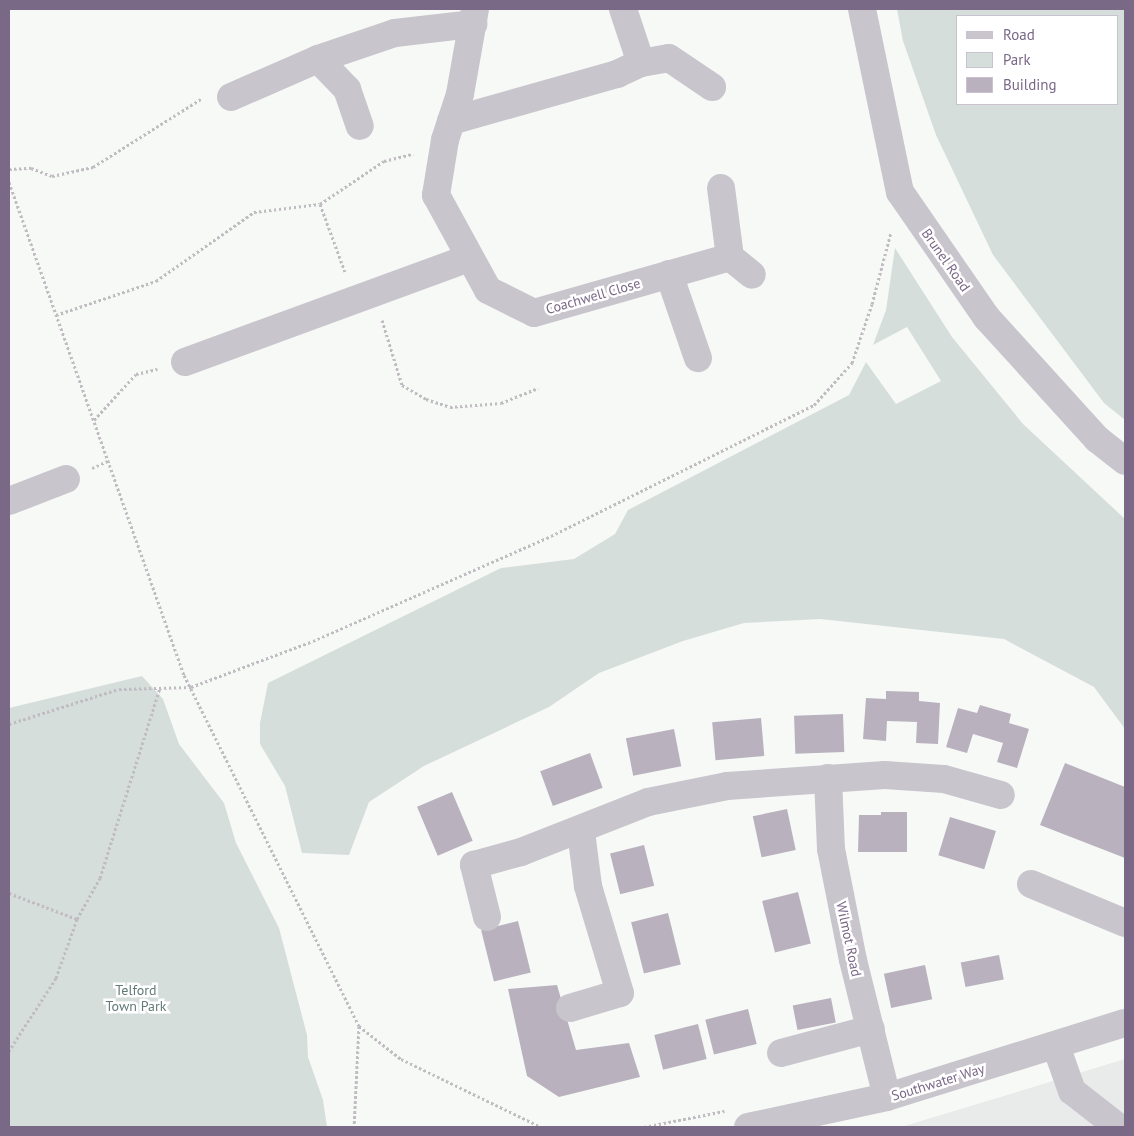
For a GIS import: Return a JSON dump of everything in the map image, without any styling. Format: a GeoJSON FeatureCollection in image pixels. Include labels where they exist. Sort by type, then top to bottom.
{"type":"FeatureCollection","features":[{"type":"Feature","properties":{"kind":"street"},"geometry":{"type":"LineString","coordinates":[[623,9],[641,63]]}},
{"type":"Feature","properties":{"kind":"street","name":"Brunel Road"},"geometry":{"type":"LineString","coordinates":[[862,9],[900,192],[987,318],[1097,439],[1125,461]]}},
{"type":"Feature","properties":{"kind":"street"},"geometry":{"type":"LineString","coordinates":[[235,95],[318,59],[395,33],[474,16]]}},
{"type":"Feature","properties":{"kind":"street","name":"Coachwell Close"},"geometry":{"type":"LineString","coordinates":[[474,16],[460,94],[447,133],[436,194],[488,290],[534,313],[730,257]]}},
{"type":"Feature","properties":{"kind":"street"},"geometry":{"type":"LineString","coordinates":[[447,133],[617,74],[641,63],[669,58],[712,87]]}},
{"type":"Feature","properties":{"kind":"street"},"geometry":{"type":"LineString","coordinates":[[318,59],[346,89],[360,126]]}},
{"type":"Feature","properties":{"kind":"street"},"geometry":{"type":"LineString","coordinates":[[721,188],[730,257],[752,275]]}},
{"type":"Feature","properties":{"kind":"street"},"geometry":{"type":"LineString","coordinates":[[185,362],[367,305],[469,258]]}},
{"type":"Feature","properties":{"kind":"street"},"geometry":{"type":"LineString","coordinates":[[669,274],[698,358]]}},
{"type":"Feature","properties":{"kind":"street"},"geometry":{"type":"LineString","coordinates":[[9,501],[66,479]]}},
{"type":"Feature","properties":{"kind":"street"},"geometry":{"type":"LineString","coordinates":[[487,917],[474,865],[521,852],[581,831],[657,800],[727,786],[885,775],[944,779],[1001,794]]}},
{"type":"Feature","properties":{"kind":"street","name":"Wilmot Road"},"geometry":{"type":"LineString","coordinates":[[828,778],[831,849],[853,960],[886,1097]]}},
{"type":"Feature","properties":{"kind":"street"},"geometry":{"type":"LineString","coordinates":[[570,1008],[620,993],[588,886],[581,831]]}},
{"type":"Feature","properties":{"kind":"street"},"geometry":{"type":"LineString","coordinates":[[1031,884],[1125,923]]}},
{"type":"Feature","properties":{"kind":"street","name":"Southwater Way"},"geometry":{"type":"LineString","coordinates":[[748,1127],[886,1097],[1056,1046],[1125,1022]]}},
{"type":"Feature","properties":{"kind":"street"},"geometry":{"type":"LineString","coordinates":[[781,1053],[871,1029]]}},
{"type":"Feature","properties":{"kind":"street"},"geometry":{"type":"LineString","coordinates":[[1056,1046],[1072,1091],[1118,1127]]}},
{"type":"Feature","properties":{"kind":"path"},"geometry":{"type":"LineString","coordinates":[[9,168],[31,168],[52,176],[93,166],[216,90],[235,95]]}},
{"type":"Feature","properties":{"kind":"path"},"geometry":{"type":"LineString","coordinates":[[56,315],[156,281],[254,212],[320,204],[384,161],[447,133]]}},
{"type":"Feature","properties":{"kind":"path"},"geometry":{"type":"LineString","coordinates":[[9,182],[191,687],[360,1026],[401,1059],[541,1127]]}},
{"type":"Feature","properties":{"kind":"path"},"geometry":{"type":"LineString","coordinates":[[9,724],[119,689],[191,687],[313,641],[551,536],[814,405],[852,363],[880,277],[900,192]]}},
{"type":"Feature","properties":{"kind":"path"},"geometry":{"type":"LineString","coordinates":[[320,204],[402,385],[426,399],[450,407],[501,403],[538,388]]}},
{"type":"Feature","properties":{"kind":"path"},"geometry":{"type":"LineString","coordinates":[[94,420],[136,374],[185,362]]}},
{"type":"Feature","properties":{"kind":"path"},"geometry":{"type":"LineString","coordinates":[[9,1051],[56,978],[76,919],[100,878],[160,688]]}},
{"type":"Feature","properties":{"kind":"path"},"geometry":{"type":"LineString","coordinates":[[9,893],[76,919]]}},
{"type":"Feature","properties":{"kind":"path"},"geometry":{"type":"LineString","coordinates":[[354,1127],[360,1026]]}},
{"type":"Feature","properties":{"kind":"shaded area"},"geometry":{"type":"Polygon","coordinates":[[[1125,1059],[1125,1127],[901,1127],[1030,1088],[1125,1059]]]}},
{"type":"Feature","properties":{"kind":"green space"},"geometry":{"type":"Polygon","coordinates":[[[897,9],[1125,9],[1125,420],[1104,403],[993,255],[936,135],[903,41],[897,9]]]}},
{"type":"Feature","properties":{"kind":"green space"},"geometry":{"type":"Polygon","coordinates":[[[895,248],[952,337],[1023,424],[1125,519],[1125,729],[1094,687],[1004,639],[820,619],[744,623],[683,641],[599,673],[549,707],[424,766],[369,802],[349,855],[302,853],[285,786],[260,744],[260,723],[268,683],[501,568],[574,559],[615,534],[628,510],[849,395],[866,362],[896,404],[941,381],[907,327],[873,345],[886,310],[895,248]]]}},
{"type":"Feature","properties":{"kind":"green space","name":"Telford Town Park"},"geometry":{"type":"Polygon","coordinates":[[[142,676],[163,699],[179,744],[224,803],[236,843],[279,928],[307,1035],[308,1057],[323,1100],[327,1127],[9,1127],[9,708],[142,676]]]}},
{"type":"Feature","properties":{"kind":"building"},"geometry":{"type":"Polygon","coordinates":[[[886,691],[919,692],[919,701],[940,703],[938,744],[916,743],[917,722],[887,721],[886,741],[863,739],[866,698],[886,699],[886,691]]]}},
{"type":"Feature","properties":{"kind":"building"},"geometry":{"type":"Polygon","coordinates":[[[980,705],[1011,714],[1009,723],[1029,729],[1017,768],[997,762],[1003,743],[973,734],[967,753],[946,747],[958,708],[977,713],[980,705]]]}},
{"type":"Feature","properties":{"kind":"building"},"geometry":{"type":"Polygon","coordinates":[[[843,714],[844,752],[795,754],[794,716],[843,714]]]}},
{"type":"Feature","properties":{"kind":"building"},"geometry":{"type":"Polygon","coordinates":[[[761,718],[764,756],[715,760],[712,722],[761,718]]]}},
{"type":"Feature","properties":{"kind":"building"},"geometry":{"type":"Polygon","coordinates":[[[674,729],[681,766],[633,776],[626,738],[674,729]]]}},
{"type":"Feature","properties":{"kind":"building"},"geometry":{"type":"Polygon","coordinates":[[[590,753],[603,788],[553,806],[540,771],[590,753]]]}},
{"type":"Feature","properties":{"kind":"building"},"geometry":{"type":"Polygon","coordinates":[[[1065,763],[1125,787],[1125,858],[1040,825],[1065,763]]]}},
{"type":"Feature","properties":{"kind":"building"},"geometry":{"type":"Polygon","coordinates":[[[452,792],[473,841],[438,856],[417,807],[452,792]]]}},
{"type":"Feature","properties":{"kind":"building"},"geometry":{"type":"Polygon","coordinates":[[[787,809],[796,850],[761,857],[753,816],[787,809]]]}},
{"type":"Feature","properties":{"kind":"building"},"geometry":{"type":"Polygon","coordinates":[[[881,812],[907,812],[907,852],[858,852],[859,815],[881,815],[881,812]]]}},
{"type":"Feature","properties":{"kind":"building"},"geometry":{"type":"Polygon","coordinates":[[[950,817],[996,831],[984,869],[938,855],[950,817]]]}},
{"type":"Feature","properties":{"kind":"building"},"geometry":{"type":"Polygon","coordinates":[[[644,845],[654,886],[620,894],[610,853],[644,845]]]}},
{"type":"Feature","properties":{"kind":"building"},"geometry":{"type":"Polygon","coordinates":[[[798,892],[811,943],[775,952],[762,901],[798,892]]]}},
{"type":"Feature","properties":{"kind":"building"},"geometry":{"type":"Polygon","coordinates":[[[668,913],[681,964],[644,974],[631,922],[668,913]]]}},
{"type":"Feature","properties":{"kind":"building"},"geometry":{"type":"Polygon","coordinates":[[[518,921],[531,972],[494,982],[481,930],[518,921]]]}},
{"type":"Feature","properties":{"kind":"building"},"geometry":{"type":"Polygon","coordinates":[[[999,955],[1004,980],[965,987],[961,962],[999,955]]]}},
{"type":"Feature","properties":{"kind":"building"},"geometry":{"type":"Polygon","coordinates":[[[925,965],[932,999],[891,1008],[884,974],[925,965]]]}},
{"type":"Feature","properties":{"kind":"building"},"geometry":{"type":"Polygon","coordinates":[[[557,985],[576,1050],[629,1043],[640,1077],[559,1097],[527,1076],[508,989],[557,985]]]}},
{"type":"Feature","properties":{"kind":"building"},"geometry":{"type":"Polygon","coordinates":[[[831,998],[836,1023],[797,1030],[793,1005],[831,998]]]}},
{"type":"Feature","properties":{"kind":"building"},"geometry":{"type":"Polygon","coordinates":[[[748,1009],[757,1044],[714,1055],[705,1020],[748,1009]]]}},
{"type":"Feature","properties":{"kind":"building"},"geometry":{"type":"Polygon","coordinates":[[[698,1024],[707,1059],[663,1070],[654,1035],[698,1024]]]}}]}
